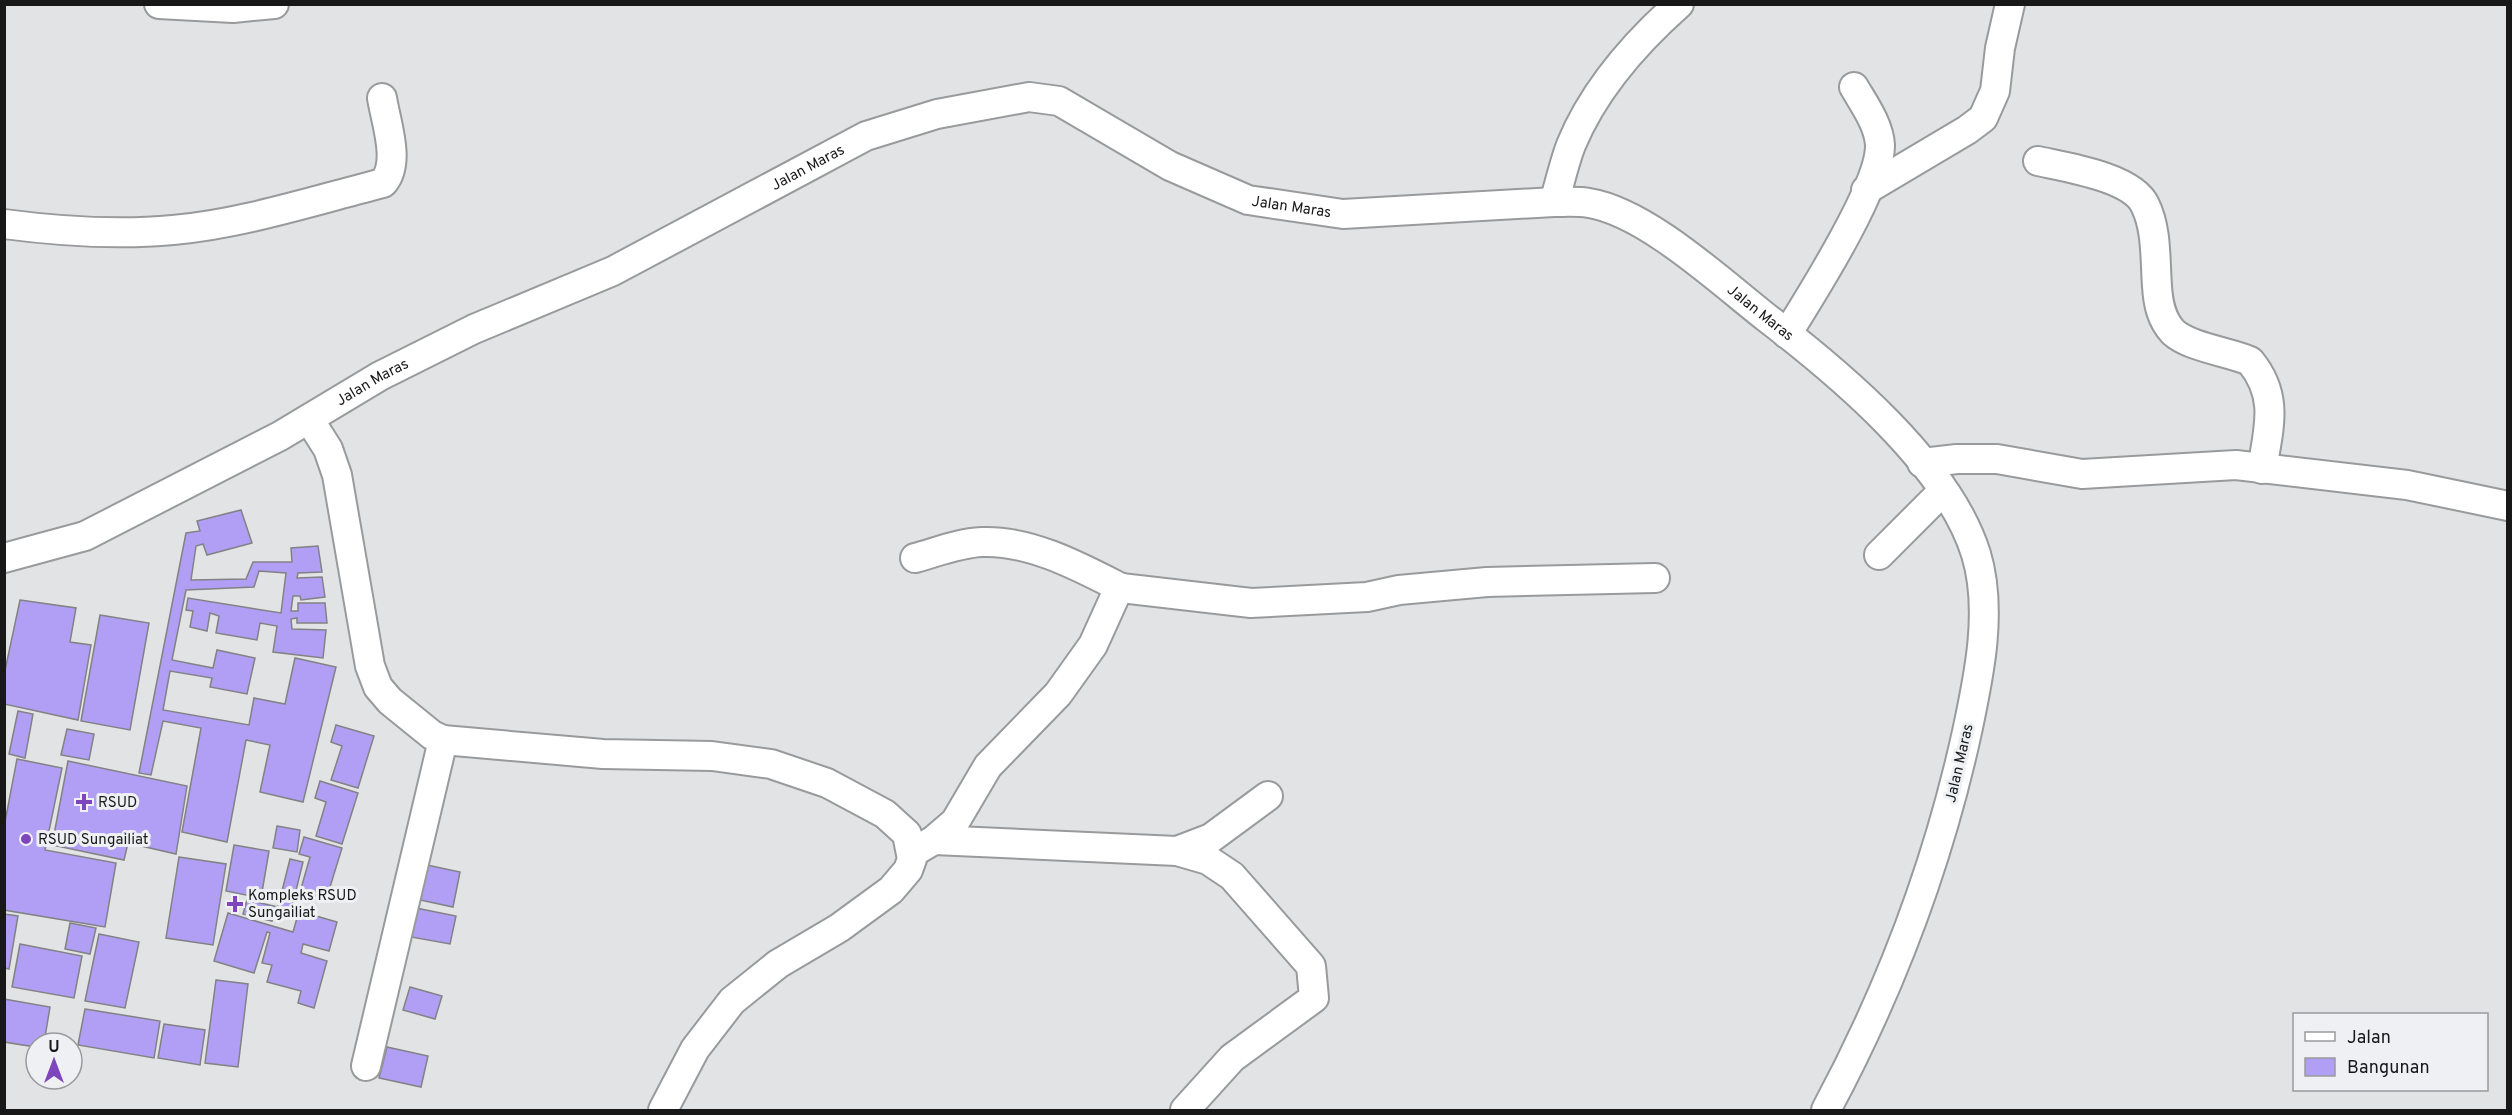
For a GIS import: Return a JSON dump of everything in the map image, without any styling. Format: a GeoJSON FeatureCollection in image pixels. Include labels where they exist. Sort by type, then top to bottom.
{"type":"FeatureCollection","features":[{"type":"Feature","properties":{"kind":"street"},"geometry":{"type":"LineString","coordinates":[[159,4],[233,8],[274,4]]}},
{"type":"Feature","properties":{"kind":"street"},"geometry":{"type":"LineString","coordinates":[[1554,202],[1571,144],[1602,89],[1627,54],[1679,4]]}},
{"type":"Feature","properties":{"kind":"street"},"geometry":{"type":"LineString","coordinates":[[1866,190],[1968,130],[1983,118],[1995,91],[2000,48],[2010,4]]}},
{"type":"Feature","properties":{"kind":"street"},"geometry":{"type":"LineString","coordinates":[[1787,334],[1829,267],[1880,156],[1877,129],[1854,87]]}},
{"type":"Feature","properties":{"kind":"street","name":"Jalan Maras"},"geometry":{"type":"LineString","coordinates":[[4,558],[85,536],[309,419],[380,376],[474,329],[613,271],[866,136],[936,114],[1029,97],[1059,101],[1170,166],[1248,200],[1343,214],[1554,202],[1588,203],[1620,212],[1648,226],[1787,334],[1892,426],[1943,491],[1972,546],[1981,583],[1982,628],[1976,688],[1952,799],[1887,989],[1826,1110]]}},
{"type":"Feature","properties":{"kind":"street"},"geometry":{"type":"LineString","coordinates":[[4,224],[54,230],[174,230],[269,213],[383,183],[390,175],[393,164],[382,98]]}},
{"type":"Feature","properties":{"kind":"street"},"geometry":{"type":"LineString","coordinates":[[2038,161],[2078,169],[2118,183],[2145,203],[2152,232],[2158,299],[2163,320],[2175,334],[2191,342],[2250,361],[2266,386],[2271,417],[2262,469]]}},
{"type":"Feature","properties":{"kind":"street"},"geometry":{"type":"LineString","coordinates":[[309,419],[328,449],[337,475],[364,646],[378,687],[406,716],[432,735],[443,740],[603,754],[712,756],[771,764],[827,783],[885,814],[923,847],[1177,851],[1208,860],[1232,876],[1311,966],[1314,998],[1232,1058],[1185,1110]]}},
{"type":"Feature","properties":{"kind":"street"},"geometry":{"type":"LineString","coordinates":[[1922,463],[1957,459],[1997,459],[2082,474],[2203,465],[2262,469],[2407,484],[2508,506]]}},
{"type":"Feature","properties":{"kind":"street"},"geometry":{"type":"LineString","coordinates":[[1880,555],[1943,491]]}},
{"type":"Feature","properties":{"kind":"street"},"geometry":{"type":"LineString","coordinates":[[915,558],[962,544],[997,542],[1058,559],[1121,588],[1251,603],[1367,597],[1399,590],[1487,582],[1655,578]]}},
{"type":"Feature","properties":{"kind":"street"},"geometry":{"type":"LineString","coordinates":[[663,1110],[695,1049],[732,1001],[778,964],[839,928],[891,890],[923,847],[955,822],[988,766],[1058,694],[1093,645],[1117,592],[1121,588]]}},
{"type":"Feature","properties":{"kind":"street"},"geometry":{"type":"LineString","coordinates":[[366,1066],[443,740]]}},
{"type":"Feature","properties":{"kind":"street"},"geometry":{"type":"LineString","coordinates":[[1177,851],[1211,838],[1268,796]]}},
{"type":"Feature","properties":{"kind":"building"},"geometry":{"type":"Polygon","coordinates":[[[241,510],[252,543],[207,555],[203,544],[196,546],[191,580],[246,579],[253,562],[292,562],[291,548],[318,546],[322,572],[298,573],[297,578],[322,577],[325,597],[301,600],[300,596],[293,596],[291,611],[298,611],[298,603],[325,603],[327,623],[297,623],[297,618],[291,619],[292,629],[326,630],[323,658],[273,652],[277,626],[260,623],[257,640],[216,633],[219,616],[210,613],[207,631],[190,627],[193,611],[186,610],[188,598],[281,613],[286,573],[259,571],[254,587],[186,590],[172,660],[213,668],[217,650],[255,658],[247,694],[210,687],[212,678],[170,671],[163,710],[249,725],[254,698],[285,704],[295,658],[336,667],[303,802],[260,792],[270,745],[246,740],[227,842],[182,832],[201,728],[163,721],[151,775],[139,773],[186,533],[200,531],[197,521],[241,510]]]}},
{"type":"Feature","properties":{"kind":"building"},"geometry":{"type":"Polygon","coordinates":[[[20,600],[76,608],[70,642],[91,645],[78,720],[4,704],[4,675],[20,600]]]}},
{"type":"Feature","properties":{"kind":"building"},"geometry":{"type":"Polygon","coordinates":[[[100,615],[149,623],[130,730],[81,721],[100,615]]]}},
{"type":"Feature","properties":{"kind":"building"},"geometry":{"type":"Polygon","coordinates":[[[18,711],[33,714],[25,758],[9,754],[18,711]]]}},
{"type":"Feature","properties":{"kind":"building"},"geometry":{"type":"Polygon","coordinates":[[[336,725],[374,736],[358,788],[331,780],[342,746],[331,742],[336,725]]]}},
{"type":"Feature","properties":{"kind":"building"},"geometry":{"type":"Polygon","coordinates":[[[67,729],[94,734],[89,760],[61,755],[67,729]]]}},
{"type":"Feature","properties":{"kind":"building","name":"RSUD Sungailiat"},"geometry":{"type":"Polygon","coordinates":[[[17,759],[62,768],[45,850],[116,863],[105,927],[4,910],[4,827],[17,759]]]}},
{"type":"Feature","properties":{"kind":"building"},"geometry":{"type":"Polygon","coordinates":[[[68,761],[187,786],[176,854],[128,843],[124,860],[52,845],[68,761]]]}},
{"type":"Feature","properties":{"kind":"building"},"geometry":{"type":"Polygon","coordinates":[[[320,781],[358,793],[342,844],[316,836],[326,802],[315,798],[320,781]]]}},
{"type":"Feature","properties":{"kind":"building"},"geometry":{"type":"Polygon","coordinates":[[[277,826],[300,830],[297,852],[273,848],[277,826]]]}},
{"type":"Feature","properties":{"kind":"building"},"geometry":{"type":"Polygon","coordinates":[[[304,837],[342,848],[326,900],[300,892],[310,857],[299,854],[304,837]]]}},
{"type":"Feature","properties":{"kind":"building"},"geometry":{"type":"Polygon","coordinates":[[[234,845],[269,851],[261,898],[226,891],[234,845]]]}},
{"type":"Feature","properties":{"kind":"building"},"geometry":{"type":"Polygon","coordinates":[[[179,857],[226,864],[213,945],[166,938],[179,857]]]}},
{"type":"Feature","properties":{"kind":"building"},"geometry":{"type":"Polygon","coordinates":[[[290,859],[303,862],[289,919],[273,916],[272,921],[243,914],[247,900],[278,907],[290,859]]]}},
{"type":"Feature","properties":{"kind":"building"},"geometry":{"type":"Polygon","coordinates":[[[427,865],[460,872],[453,907],[420,900],[427,865]]]}},
{"type":"Feature","properties":{"kind":"building"},"geometry":{"type":"Polygon","coordinates":[[[416,908],[456,916],[450,944],[411,937],[416,908]]]}},
{"type":"Feature","properties":{"kind":"building"},"geometry":{"type":"Polygon","coordinates":[[[299,911],[337,922],[329,951],[303,944],[301,953],[327,961],[314,1008],[298,1003],[301,991],[267,982],[272,965],[262,963],[270,933],[267,932],[254,973],[214,961],[228,913],[293,932],[299,911]]]}},
{"type":"Feature","properties":{"kind":"building"},"geometry":{"type":"Polygon","coordinates":[[[4,914],[18,916],[9,969],[4,968],[4,914]]]}},
{"type":"Feature","properties":{"kind":"building"},"geometry":{"type":"Polygon","coordinates":[[[70,923],[96,928],[90,954],[65,949],[70,923]]]}},
{"type":"Feature","properties":{"kind":"building"},"geometry":{"type":"Polygon","coordinates":[[[99,934],[139,942],[125,1008],[85,1001],[99,934]]]}},
{"type":"Feature","properties":{"kind":"building"},"geometry":{"type":"Polygon","coordinates":[[[20,944],[82,956],[74,998],[12,987],[20,944]]]}},
{"type":"Feature","properties":{"kind":"building"},"geometry":{"type":"Polygon","coordinates":[[[216,980],[248,984],[238,1067],[205,1063],[216,980]]]}},
{"type":"Feature","properties":{"kind":"building"},"geometry":{"type":"Polygon","coordinates":[[[410,987],[442,996],[435,1019],[403,1010],[410,987]]]}},
{"type":"Feature","properties":{"kind":"building"},"geometry":{"type":"Polygon","coordinates":[[[4,999],[50,1007],[46,1031],[24,1031],[24,1045],[4,1042],[4,999]]]}},
{"type":"Feature","properties":{"kind":"building"},"geometry":{"type":"Polygon","coordinates":[[[85,1009],[160,1021],[154,1058],[84,1046],[84,1031],[81,1031],[85,1009]]]}},
{"type":"Feature","properties":{"kind":"building"},"geometry":{"type":"Polygon","coordinates":[[[164,1024],[205,1030],[200,1065],[158,1058],[164,1024]]]}},
{"type":"Feature","properties":{"kind":"building"},"geometry":{"type":"Polygon","coordinates":[[[387,1047],[428,1056],[421,1087],[379,1078],[387,1047]]]}},
{"type":"Feature","properties":{"kind":"place","name":"RSUD"},"geometry":{"type":"Point","coordinates":[84,802]}},
{"type":"Feature","properties":{"kind":"place","name":"RSUD Sungailiat"},"geometry":{"type":"Point","coordinates":[26,839]}},
{"type":"Feature","properties":{"kind":"place","name":"Kompleks RSUD Sungailiat"},"geometry":{"type":"Point","coordinates":[235,904]}}]}
